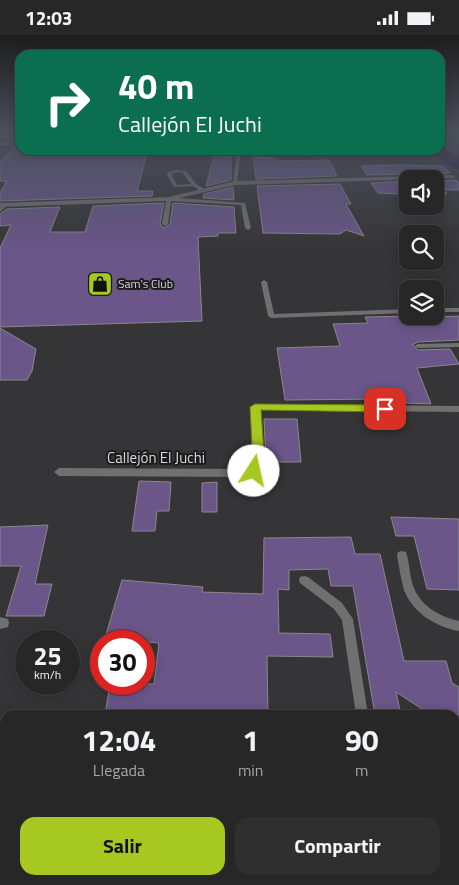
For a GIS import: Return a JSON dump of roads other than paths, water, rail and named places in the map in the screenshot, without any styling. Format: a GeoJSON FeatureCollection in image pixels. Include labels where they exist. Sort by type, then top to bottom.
{"type":"FeatureCollection","features":[{"type":"Feature","properties":{"kind":"street"},"geometry":{"type":"LineString","coordinates":[[169,199],[235,183],[453,177]]}},
{"type":"Feature","properties":{"kind":"street"},"geometry":{"type":"LineString","coordinates":[[165,225],[169,199]]}},
{"type":"Feature","properties":{"kind":"street"},"geometry":{"type":"LineString","coordinates":[[3,205],[169,199],[243,204],[248,228]]}},
{"type":"Feature","properties":{"kind":"street"},"geometry":{"type":"LineString","coordinates":[[418,346],[458,347]]}},
{"type":"Feature","properties":{"kind":"street","name":"Callejón El Juchi"},"geometry":{"type":"LineString","coordinates":[[58,472],[244,473],[254,471],[259,467],[255,407],[459,409]]}},
{"type":"Feature","properties":{"kind":"lane"},"geometry":{"type":"LineString","coordinates":[[169,173],[176,186],[194,185]]}},
{"type":"Feature","properties":{"kind":"lane"},"geometry":{"type":"LineString","coordinates":[[185,173],[194,185],[204,191]]}},
{"type":"Feature","properties":{"kind":"lane"},"geometry":{"type":"LineString","coordinates":[[235,183],[236,173]]}},
{"type":"Feature","properties":{"kind":"lane"},"geometry":{"type":"LineString","coordinates":[[0,211],[3,205]]}},
{"type":"Feature","properties":{"kind":"lane"},"geometry":{"type":"LineString","coordinates":[[264,282],[271,315],[399,311]]}},
{"type":"Feature","properties":{"kind":"lane"},"geometry":{"type":"LineString","coordinates":[[444,310],[459,310]]}},
{"type":"Feature","properties":{"kind":"lane"},"geometry":{"type":"LineString","coordinates":[[402,555],[412,596],[427,612],[451,625],[459,626]]}},
{"type":"Feature","properties":{"kind":"lane"},"geometry":{"type":"LineString","coordinates":[[304,580],[338,606],[347,619],[361,710]]}},
{"type":"Feature","properties":{"kind":"place","name":"Sam's Club"},"geometry":{"type":"Point","coordinates":[100,284]}}]}
